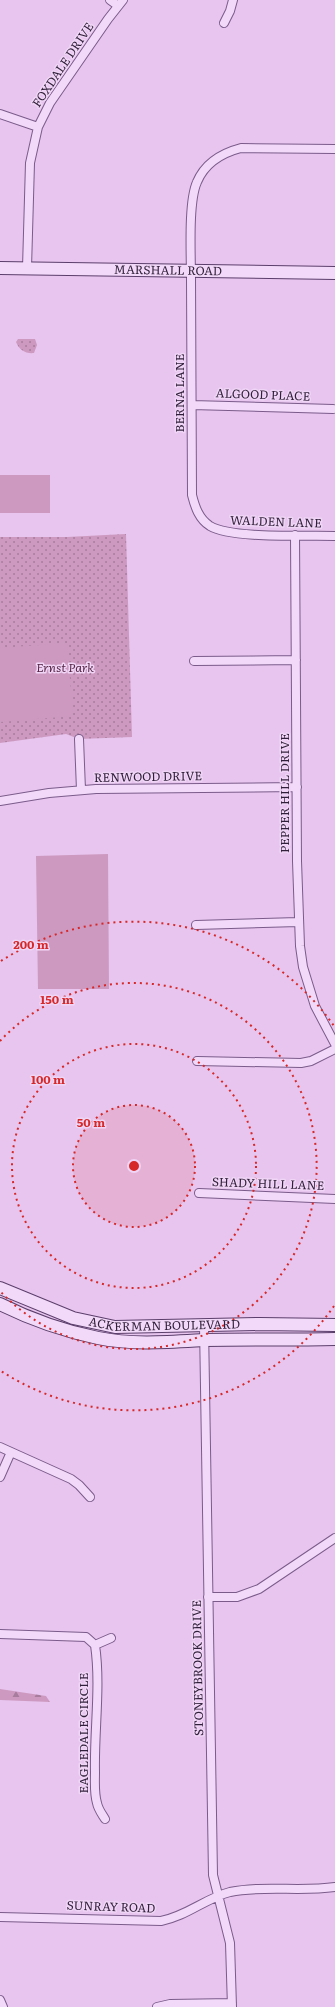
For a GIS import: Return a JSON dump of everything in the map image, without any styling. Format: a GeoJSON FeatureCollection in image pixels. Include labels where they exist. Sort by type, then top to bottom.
{"type":"FeatureCollection","features":[{"type":"Feature","properties":{"kind":"street"},"geometry":{"type":"LineString","coordinates":[[110,0],[120,3]]}},
{"type":"Feature","properties":{"kind":"street"},"geometry":{"type":"LineString","coordinates":[[224,23],[234,0]]}},
{"type":"Feature","properties":{"kind":"street","name":"FOXDALE DRIVE"},"geometry":{"type":"LineString","coordinates":[[27,268],[30,163],[38,127],[50,103],[120,3]]}},
{"type":"Feature","properties":{"kind":"street"},"geometry":{"type":"LineString","coordinates":[[0,114],[38,127]]}},
{"type":"Feature","properties":{"kind":"street","name":"BERNA LANE"},"geometry":{"type":"LineString","coordinates":[[199,514],[192,495],[191,270],[193,193],[202,172],[209,164],[231,150],[241,148],[335,149]]}},
{"type":"Feature","properties":{"kind":"street","name":"MARSHALL ROAD"},"geometry":{"type":"LineString","coordinates":[[0,268],[335,273]]}},
{"type":"Feature","properties":{"kind":"street","name":"ALGOOD PLACE"},"geometry":{"type":"LineString","coordinates":[[192,405],[333,409]]}},
{"type":"Feature","properties":{"kind":"street","name":"WALDEN LANE"},"geometry":{"type":"LineString","coordinates":[[199,514],[209,525],[229,533],[335,536]]}},
{"type":"Feature","properties":{"kind":"street","name":"PEPPER HILL DRIVE"},"geometry":{"type":"LineString","coordinates":[[295,535],[298,922],[300,946],[308,985],[321,1018],[335,1044]]}},
{"type":"Feature","properties":{"kind":"street"},"geometry":{"type":"LineString","coordinates":[[194,661],[296,660]]}},
{"type":"Feature","properties":{"kind":"street"},"geometry":{"type":"LineString","coordinates":[[79,739],[81,790]]}},
{"type":"Feature","properties":{"kind":"street","name":"RENWOOD DRIVE"},"geometry":{"type":"LineString","coordinates":[[0,801],[81,790],[297,787]]}},
{"type":"Feature","properties":{"kind":"street"},"geometry":{"type":"LineString","coordinates":[[196,924],[298,922]]}},
{"type":"Feature","properties":{"kind":"street"},"geometry":{"type":"LineString","coordinates":[[198,1061],[301,1063],[311,1061],[335,1049]]}},
{"type":"Feature","properties":{"kind":"street","name":"SHADY HILL LANE"},"geometry":{"type":"LineString","coordinates":[[199,1193],[335,1199]]}},
{"type":"Feature","properties":{"kind":"street","name":"ACKERMAN BOULEVARD"},"geometry":{"type":"LineString","coordinates":[[0,1288],[73,1318],[115,1328],[260,1324],[335,1325]]}},
{"type":"Feature","properties":{"kind":"street","name":"ACKERMAN BOULEVARD"},"geometry":{"type":"LineString","coordinates":[[0,1304],[20,1314],[99,1338],[166,1342],[205,1340],[335,1339]]}},
{"type":"Feature","properties":{"kind":"street","name":"STONEYBROOK DRIVE"},"geometry":{"type":"LineString","coordinates":[[204,1326],[213,1875],[230,1943],[232,2005]]}},
{"type":"Feature","properties":{"kind":"street"},"geometry":{"type":"LineString","coordinates":[[0,1447],[71,1479],[90,1497]]}},
{"type":"Feature","properties":{"kind":"street"},"geometry":{"type":"LineString","coordinates":[[0,1477],[11,1452]]}},
{"type":"Feature","properties":{"kind":"street"},"geometry":{"type":"LineString","coordinates":[[208,1597],[237,1597],[254,1592],[335,1538]]}},
{"type":"Feature","properties":{"kind":"street"},"geometry":{"type":"LineString","coordinates":[[0,1634],[86,1637],[95,1645],[111,1638]]}},
{"type":"Feature","properties":{"kind":"street","name":"EAGLEDALE CIRCLE"},"geometry":{"type":"LineString","coordinates":[[95,1645],[96,1716],[94,1746],[96,1801],[99,1810],[105,1819]]}},
{"type":"Feature","properties":{"kind":"street","name":"SUNRAY ROAD"},"geometry":{"type":"LineString","coordinates":[[0,1917],[161,1920],[186,1913],[218,1896],[249,1890],[297,1890],[335,1887]]}},
{"type":"Feature","properties":{"kind":"street"},"geometry":{"type":"LineString","coordinates":[[0,2000],[3,2007]]}},
{"type":"Feature","properties":{"kind":"street"},"geometry":{"type":"LineString","coordinates":[[157,2007],[170,2004],[232,2005]]}},
{"type":"Feature","properties":{"kind":"green space"},"geometry":{"type":"Polygon","coordinates":[[[18,339],[35,339],[37,345],[34,353],[23,351],[17,345],[16,342],[18,339]]]}},
{"type":"Feature","properties":{"kind":"green space"},"geometry":{"type":"Polygon","coordinates":[[[0,475],[50,475],[50,513],[0,513],[0,475]]]}},
{"type":"Feature","properties":{"kind":"green space","name":"Ernst Park"},"geometry":{"type":"Polygon","coordinates":[[[126,534],[132,737],[79,739],[66,734],[0,743],[0,537],[67,537],[126,534]]]}},
{"type":"Feature","properties":{"kind":"green space"},"geometry":{"type":"Polygon","coordinates":[[[67,643],[73,716],[0,722],[0,648],[67,643]]]}},
{"type":"Feature","properties":{"kind":"green space"},"geometry":{"type":"Polygon","coordinates":[[[108,854],[109,989],[38,989],[36,856],[108,854]]]}},
{"type":"Feature","properties":{"kind":"green space"},"geometry":{"type":"Polygon","coordinates":[[[0,1689],[46,1696],[50,1702],[0,1700],[0,1689]]]}}]}
